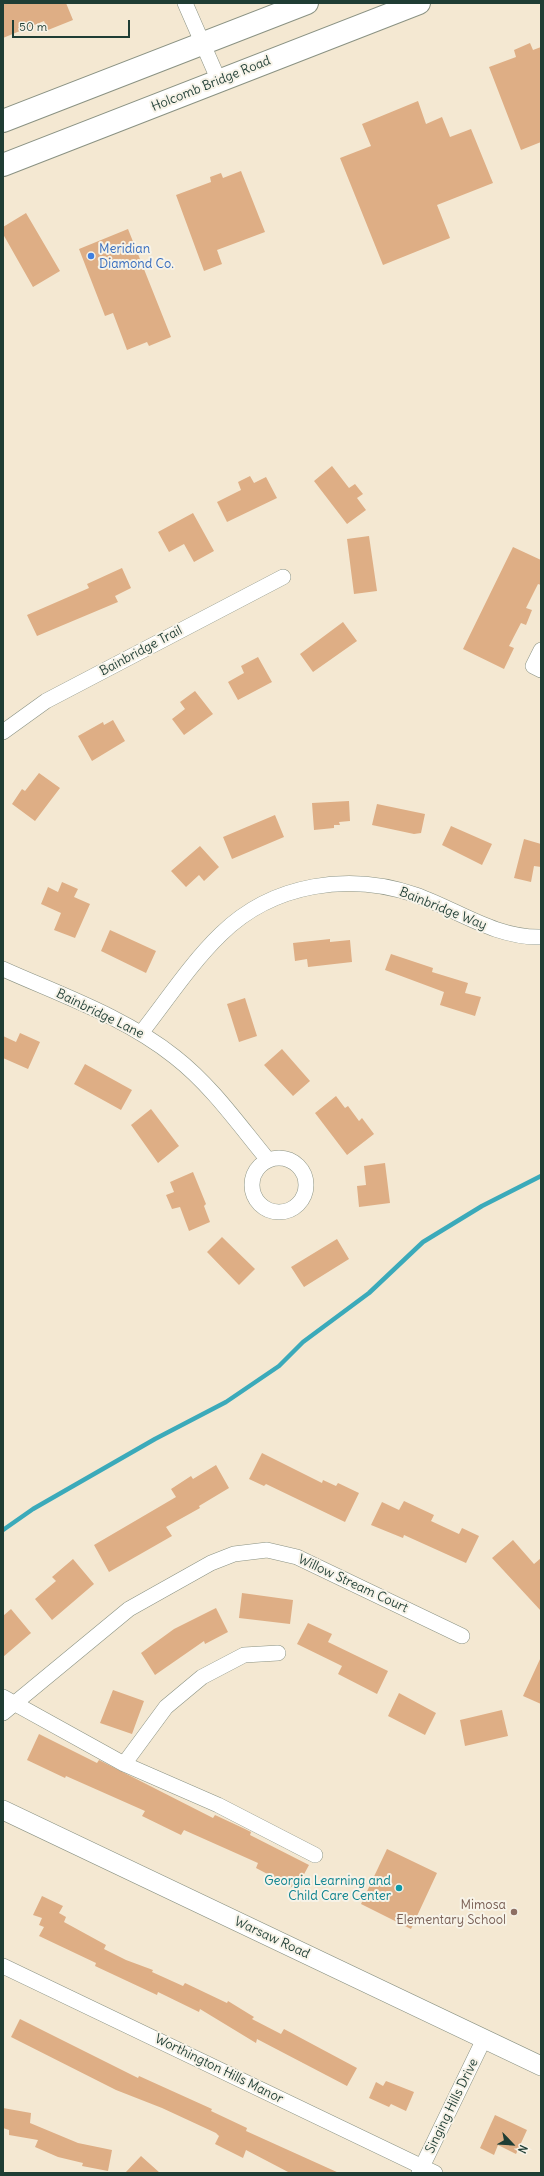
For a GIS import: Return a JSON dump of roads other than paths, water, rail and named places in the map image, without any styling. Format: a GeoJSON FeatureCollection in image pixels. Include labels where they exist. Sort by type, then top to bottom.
{"type":"FeatureCollection","features":[{"type":"Feature","properties":{"kind":"main road"},"geometry":{"type":"LineString","coordinates":[[3,122],[307,3]]}},
{"type":"Feature","properties":{"kind":"main road","name":"Holcomb Bridge Road"},"geometry":{"type":"LineString","coordinates":[[3,165],[419,3]]}},
{"type":"Feature","properties":{"kind":"street"},"geometry":{"type":"LineString","coordinates":[[185,3],[219,81]]}},
{"type":"Feature","properties":{"kind":"street","name":"Bainbridge Trail"},"geometry":{"type":"LineString","coordinates":[[3,732],[46,701],[283,577]]}},
{"type":"Feature","properties":{"kind":"street"},"geometry":{"type":"LineString","coordinates":[[537,668],[541,650]]}},
{"type":"Feature","properties":{"kind":"street","name":"Bainbridge Way"},"geometry":{"type":"LineString","coordinates":[[141,1033],[222,933],[252,910],[289,892],[332,883],[380,885],[416,896],[501,933],[528,938],[541,937]]}},
{"type":"Feature","properties":{"kind":"street","name":"Bainbridge Lane"},"geometry":{"type":"LineString","coordinates":[[3,969],[110,1016],[141,1033],[176,1057],[206,1085],[268,1160]]}},
{"type":"Feature","properties":{"kind":"street","name":"Willow Stream Court"},"geometry":{"type":"LineString","coordinates":[[3,1712],[9,1700],[129,1609],[210,1563],[234,1554],[267,1550],[297,1557],[462,1636]]}},
{"type":"Feature","properties":{"kind":"street"},"geometry":{"type":"LineString","coordinates":[[124,1764],[166,1707],[202,1677],[244,1655],[278,1653]]}},
{"type":"Feature","properties":{"kind":"street"},"geometry":{"type":"LineString","coordinates":[[9,1700],[124,1764],[218,1805],[315,1855]]}},
{"type":"Feature","properties":{"kind":"street","name":"Warsaw Road"},"geometry":{"type":"LineString","coordinates":[[3,1810],[541,2066]]}},
{"type":"Feature","properties":{"kind":"street","name":"Worthington Hills Manor"},"geometry":{"type":"LineString","coordinates":[[3,1966],[426,2171]]}},
{"type":"Feature","properties":{"kind":"street","name":"Singing Hills Drive"},"geometry":{"type":"LineString","coordinates":[[426,2171],[484,2039]]}},
{"type":"Feature","properties":{"kind":"waterway"},"geometry":{"type":"LineString","coordinates":[[3,1530],[33,1509],[155,1439],[226,1402],[279,1366],[303,1342],[369,1293],[423,1242],[482,1206],[541,1176]]}},
{"type":"Feature","properties":{"kind":"place","name":"Meridian Diamond Co."},"geometry":{"type":"Point","coordinates":[91,256]}},
{"type":"Feature","properties":{"kind":"place","name":"Georgia Learning and Child Care Center"},"geometry":{"type":"Point","coordinates":[399,1888]}},
{"type":"Feature","properties":{"kind":"place","name":"Mimosa Elementary School"},"geometry":{"type":"Point","coordinates":[514,1912]}}]}
